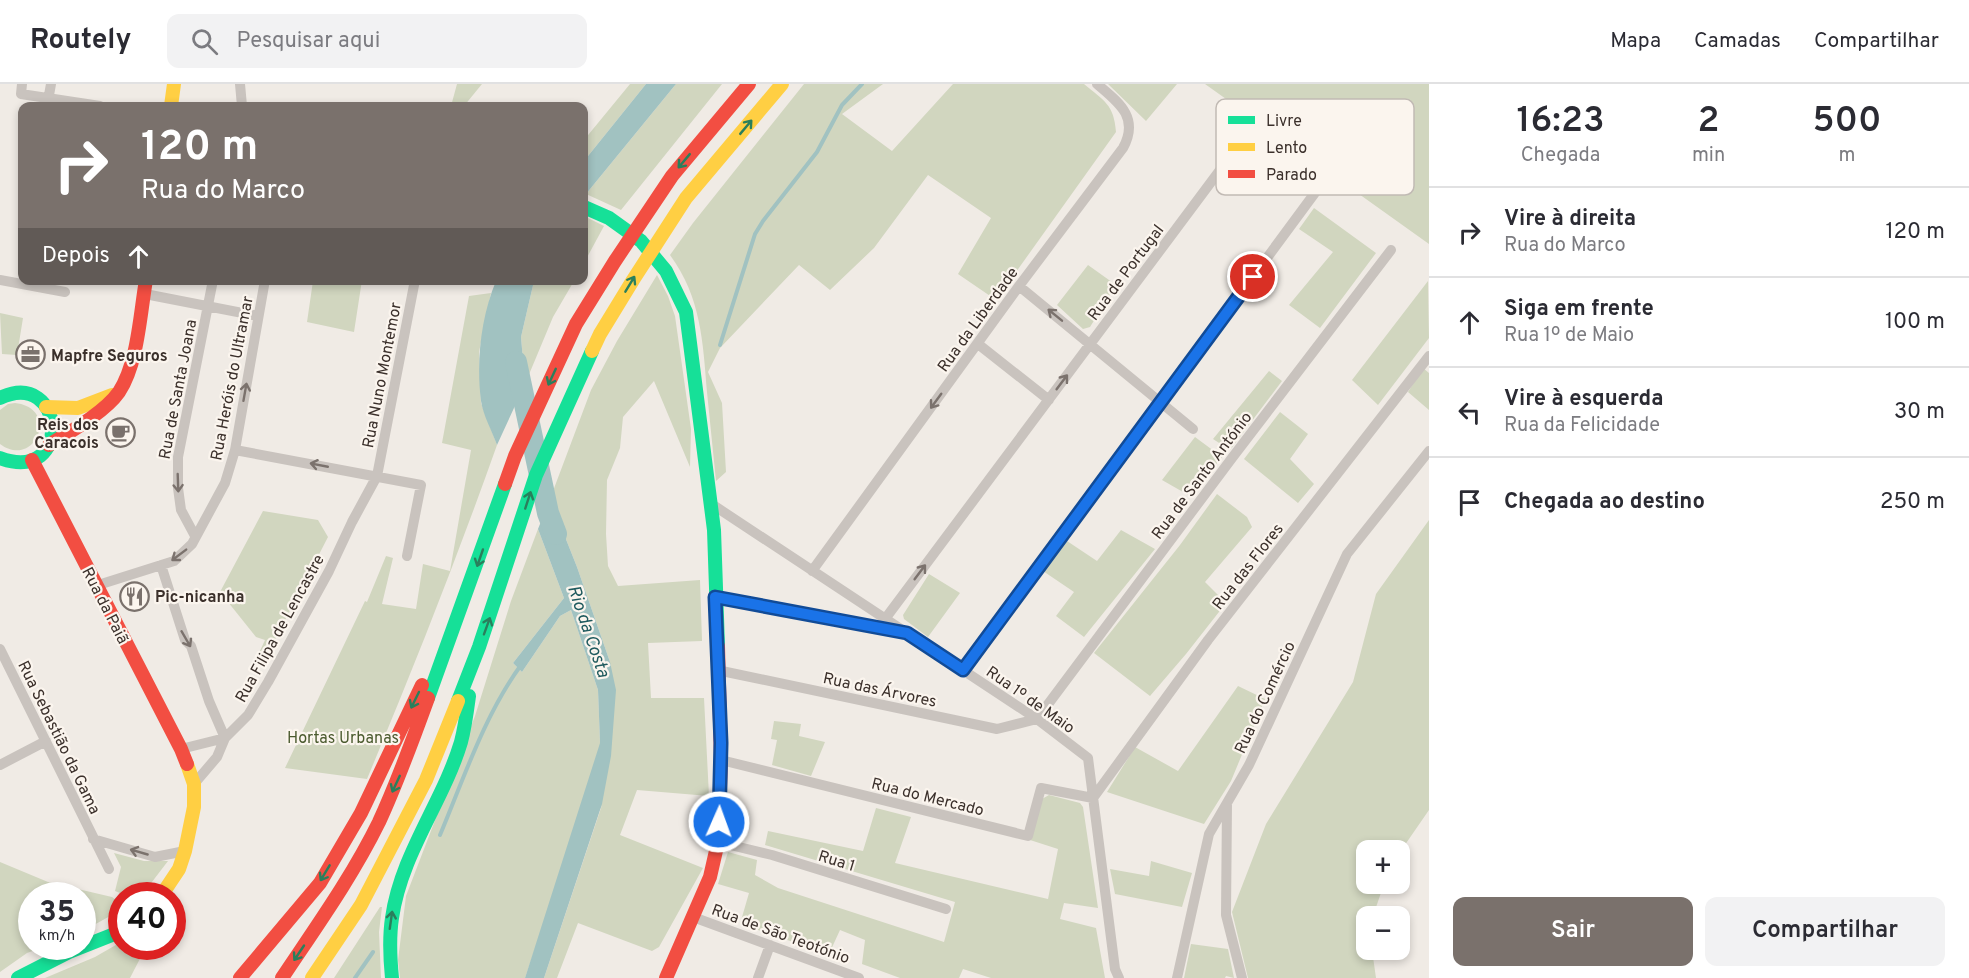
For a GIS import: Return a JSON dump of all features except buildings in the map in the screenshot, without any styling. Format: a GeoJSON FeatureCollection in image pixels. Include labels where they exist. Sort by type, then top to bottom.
{"type":"FeatureCollection","features":[{"type":"Feature","properties":{"kind":"main road"},"geometry":{"type":"LineString","coordinates":[[172,102],[174,84]]}},
{"type":"Feature","properties":{"kind":"main road"},"geometry":{"type":"LineString","coordinates":[[282,978],[339,893],[378,823],[402,769],[469,589],[515,456],[576,324],[672,176],[749,84]]}},
{"type":"Feature","properties":{"kind":"main road"},"geometry":{"type":"LineString","coordinates":[[312,978],[361,905],[426,780],[479,647],[536,475],[600,334],[686,198],[782,84]]}},
{"type":"Feature","properties":{"kind":"main road"},"geometry":{"type":"LineString","coordinates":[[588,209],[609,218],[641,241],[666,271],[686,312],[714,530],[721,760],[718,842],[710,878],[666,978]]}},
{"type":"Feature","properties":{"kind":"main road"},"geometry":{"type":"LineString","coordinates":[[0,472],[14,463],[32,460],[39,456],[49,445],[85,423],[118,393],[132,367],[145,287]]}},
{"type":"Feature","properties":{"kind":"main road"},"geometry":{"type":"LineString","coordinates":[[0,398],[16,393],[28,394],[38,399],[46,407],[54,426],[49,445]]}},
{"type":"Feature","properties":{"kind":"main road"},"geometry":{"type":"LineString","coordinates":[[46,407],[78,408],[118,393]]}},
{"type":"Feature","properties":{"kind":"main road"},"geometry":{"type":"LineString","coordinates":[[0,458],[14,463]]}},
{"type":"Feature","properties":{"kind":"main road","name":"Rua da Paiã"},"geometry":{"type":"LineString","coordinates":[[32,460],[181,749],[194,784]]}},
{"type":"Feature","properties":{"kind":"main road"},"geometry":{"type":"LineString","coordinates":[[240,978],[320,882],[361,813],[469,589]]}},
{"type":"Feature","properties":{"kind":"main road"},"geometry":{"type":"LineString","coordinates":[[392,978],[388,956],[390,920],[397,891],[459,747],[479,647]]}},
{"type":"Feature","properties":{"kind":"main road"},"geometry":{"type":"LineString","coordinates":[[170,882],[179,869],[185,850],[194,807],[194,784]]}},
{"type":"Feature","properties":{"kind":"main road"},"geometry":{"type":"LineString","coordinates":[[18,978],[40,965],[108,937]]}},
{"type":"Feature","properties":{"kind":"street"},"geometry":{"type":"LineString","coordinates":[[22,84],[21,94],[48,102],[51,84]]}},
{"type":"Feature","properties":{"kind":"street"},"geometry":{"type":"LineString","coordinates":[[240,84],[242,102]]}},
{"type":"Feature","properties":{"kind":"street","name":"Rua da Liberdade"},"geometry":{"type":"LineString","coordinates":[[812,571],[1126,142],[1129,124],[1124,110],[1097,84]]}},
{"type":"Feature","properties":{"kind":"street","name":"Rua de Portugal"},"geometry":{"type":"LineString","coordinates":[[885,619],[1216,175]]}},
{"type":"Feature","properties":{"kind":"street"},"geometry":{"type":"LineString","coordinates":[[963,670],[1313,195]]}},
{"type":"Feature","properties":{"kind":"street","name":"Rua de Santo António"},"geometry":{"type":"LineString","coordinates":[[1038,719],[1232,458],[1391,250]]}},
{"type":"Feature","properties":{"kind":"street"},"geometry":{"type":"LineString","coordinates":[[0,280],[18,283]]}},
{"type":"Feature","properties":{"kind":"street"},"geometry":{"type":"LineString","coordinates":[[27,285],[65,292]]}},
{"type":"Feature","properties":{"kind":"street","name":"Rua de Santa Joana"},"geometry":{"type":"LineString","coordinates":[[195,536],[181,510],[178,457],[212,285]]}},
{"type":"Feature","properties":{"kind":"street","name":"Rua Heróis do Ultramar"},"geometry":{"type":"LineString","coordinates":[[95,586],[174,561],[192,544],[225,483],[235,450],[264,285]]}},
{"type":"Feature","properties":{"kind":"street","name":"Rua Nuno Montemor"},"geometry":{"type":"LineString","coordinates":[[376,476],[414,285]]}},
{"type":"Feature","properties":{"kind":"street"},"geometry":{"type":"LineString","coordinates":[[1019,286],[1193,429]]}},
{"type":"Feature","properties":{"kind":"street"},"geometry":{"type":"LineString","coordinates":[[145,287],[208,306],[258,316]]}},
{"type":"Feature","properties":{"kind":"street"},"geometry":{"type":"LineString","coordinates":[[978,344],[1048,400]]}},
{"type":"Feature","properties":{"kind":"street","name":"Rua das Flores"},"geometry":{"type":"LineString","coordinates":[[1093,798],[1208,640],[1429,356]]}},
{"type":"Feature","properties":{"kind":"street"},"geometry":{"type":"LineString","coordinates":[[235,450],[421,484],[407,556]]}},
{"type":"Feature","properties":{"kind":"street","name":"Rua do Comércio"},"geometry":{"type":"LineString","coordinates":[[1176,978],[1209,834],[1249,765],[1347,554],[1429,451]]}},
{"type":"Feature","properties":{"kind":"street","name":"Rua Filipa de Lencastre"},"geometry":{"type":"LineString","coordinates":[[194,784],[217,757],[225,738],[248,715],[268,682],[329,571],[376,476]]}},
{"type":"Feature","properties":{"kind":"street","name":"Rua 1º de Maio"},"geometry":{"type":"LineString","coordinates":[[710,503],[1038,719],[1088,758],[1115,969],[1119,978]]}},
{"type":"Feature","properties":{"kind":"street"},"geometry":{"type":"LineString","coordinates":[[161,565],[184,640],[191,646],[209,701],[225,738],[181,749]]}},
{"type":"Feature","properties":{"kind":"street"},"geometry":{"type":"LineString","coordinates":[[715,597],[907,633]]}},
{"type":"Feature","properties":{"kind":"street","name":"Rua Sebastião da Gama"},"geometry":{"type":"LineString","coordinates":[[0,649],[5,671],[46,741],[109,869]]}},
{"type":"Feature","properties":{"kind":"street","name":"Rua das Árvores"},"geometry":{"type":"LineString","coordinates":[[717,670],[997,729],[1038,719]]}},
{"type":"Feature","properties":{"kind":"street"},"geometry":{"type":"LineString","coordinates":[[0,765],[46,741]]}},
{"type":"Feature","properties":{"kind":"street","name":"Rua do Mercado"},"geometry":{"type":"LineString","coordinates":[[721,760],[1028,836],[1041,788],[1093,798]]}},
{"type":"Feature","properties":{"kind":"street"},"geometry":{"type":"LineString","coordinates":[[1227,803],[1226,915],[1242,978]]}},
{"type":"Feature","properties":{"kind":"street","name":"Rua Sebastião da Gama"},"geometry":{"type":"LineString","coordinates":[[93,838],[155,857],[185,850]]}},
{"type":"Feature","properties":{"kind":"street","name":"Rua 1"},"geometry":{"type":"LineString","coordinates":[[718,842],[772,855],[946,909]]}},
{"type":"Feature","properties":{"kind":"street","name":"Rua de São Teotónio"},"geometry":{"type":"LineString","coordinates":[[693,917],[770,945],[832,973],[860,978]]}},
{"type":"Feature","properties":{"kind":"street"},"geometry":{"type":"LineString","coordinates":[[758,978],[770,945]]}},
{"type":"Feature","properties":{"kind":"green space"},"geometry":{"type":"Polygon","coordinates":[[[457,84],[482,84],[467,102],[452,102],[457,84]]]}},
{"type":"Feature","properties":{"kind":"green space"},"geometry":{"type":"Polygon","coordinates":[[[630,84],[646,84],[588,156],[588,135],[630,84]]]}},
{"type":"Feature","properties":{"kind":"green space"},"geometry":{"type":"Polygon","coordinates":[[[676,84],[722,84],[621,210],[588,195],[588,192],[676,84]]]}},
{"type":"Feature","properties":{"kind":"green space"},"geometry":{"type":"Polygon","coordinates":[[[804,84],[883,84],[842,114],[892,151],[953,84],[1084,84],[1107,104],[1113,115],[1116,132],[996,300],[958,274],[991,218],[928,175],[874,248],[830,290],[799,265],[720,348],[708,372],[722,403],[726,472],[716,481],[699,321],[688,287],[670,255],[804,84]]]}},
{"type":"Feature","properties":{"kind":"green space"},"geometry":{"type":"Polygon","coordinates":[[[1108,84],[1177,84],[1146,121],[1108,84]]]}},
{"type":"Feature","properties":{"kind":"green space"},"geometry":{"type":"Polygon","coordinates":[[[1205,84],[1429,84],[1429,244],[1360,195],[1414,195],[1414,99],[1226,99],[1205,84]]]}},
{"type":"Feature","properties":{"kind":"green space"},"geometry":{"type":"Polygon","coordinates":[[[1314,208],[1376,253],[1320,328],[1289,305],[1333,252],[1299,229],[1314,208]]]}},
{"type":"Feature","properties":{"kind":"green space"},"geometry":{"type":"Polygon","coordinates":[[[588,218],[604,226],[588,256],[588,218]]]}},
{"type":"Feature","properties":{"kind":"green space"},"geometry":{"type":"Polygon","coordinates":[[[1088,265],[1116,285],[1090,327],[1083,329],[1057,305],[1088,265]]]}},
{"type":"Feature","properties":{"kind":"green space"},"geometry":{"type":"Polygon","coordinates":[[[657,275],[675,316],[691,429],[690,467],[654,381],[623,417],[620,448],[607,480],[608,566],[618,586],[700,580],[702,641],[648,643],[651,698],[704,698],[709,796],[637,790],[620,835],[703,868],[659,947],[652,951],[578,923],[557,978],[544,978],[602,805],[544,922],[525,978],[400,978],[398,960],[406,896],[475,716],[511,601],[538,529],[564,598],[513,663],[522,672],[560,616],[571,610],[598,690],[600,743],[610,662],[577,567],[550,499],[591,390],[617,341],[657,275]]]}},
{"type":"Feature","properties":{"kind":"green space"},"geometry":{"type":"Polygon","coordinates":[[[1428,281],[1429,338],[1378,405],[1352,380],[1428,281]]]}},
{"type":"Feature","properties":{"kind":"green space"},"geometry":{"type":"Polygon","coordinates":[[[312,285],[361,285],[354,332],[307,322],[312,285]]]}},
{"type":"Feature","properties":{"kind":"green space"},"geometry":{"type":"Polygon","coordinates":[[[533,285],[572,285],[553,317],[525,384],[521,337],[533,285]]]}},
{"type":"Feature","properties":{"kind":"green space","name":"Hortas Urbanas"},"geometry":{"type":"Polygon","coordinates":[[[491,293],[479,352],[481,403],[497,445],[450,571],[471,450],[442,443],[469,296],[491,293]]]}},
{"type":"Feature","properties":{"kind":"green space"},"geometry":{"type":"Polygon","coordinates":[[[0,313],[23,318],[17,355],[2,354],[0,313]]]}},
{"type":"Feature","properties":{"kind":"green space"},"geometry":{"type":"Polygon","coordinates":[[[1423,368],[1429,373],[1429,410],[1408,392],[1423,368]]]}},
{"type":"Feature","properties":{"kind":"green space"},"geometry":{"type":"Polygon","coordinates":[[[1269,371],[1282,381],[1230,450],[1213,439],[1269,371]]]}},
{"type":"Feature","properties":{"kind":"green space"},"geometry":{"type":"Polygon","coordinates":[[[15,403],[29,407],[37,415],[40,425],[38,435],[32,444],[24,449],[13,450],[0,444],[0,410],[8,404],[15,403]]]}},
{"type":"Feature","properties":{"kind":"green space"},"geometry":{"type":"Polygon","coordinates":[[[1280,412],[1308,434],[1290,459],[1314,484],[1298,503],[1244,459],[1280,412]]]}},
{"type":"Feature","properties":{"kind":"green space"},"geometry":{"type":"Polygon","coordinates":[[[1195,437],[1222,457],[1190,496],[1162,480],[1195,437]]]}},
{"type":"Feature","properties":{"kind":"green space"},"geometry":{"type":"Polygon","coordinates":[[[1217,494],[1247,517],[1252,527],[1205,582],[1226,603],[1150,696],[1094,653],[1180,545],[1217,494]]]}},
{"type":"Feature","properties":{"kind":"green space"},"geometry":{"type":"Polygon","coordinates":[[[263,511],[318,520],[328,537],[266,657],[259,653],[265,640],[256,637],[220,592],[263,511]]]}},
{"type":"Feature","properties":{"kind":"green space"},"geometry":{"type":"Polygon","coordinates":[[[1429,520],[1429,810],[1408,840],[1356,840],[1356,894],[1381,894],[1376,906],[1356,906],[1356,960],[1373,960],[1376,978],[1248,978],[1232,912],[1266,824],[1353,682],[1376,594],[1429,520]]]}},
{"type":"Feature","properties":{"kind":"green space"},"geometry":{"type":"Polygon","coordinates":[[[1121,530],[1155,549],[1084,637],[1056,616],[1074,592],[1043,571],[1067,541],[1097,561],[1121,530]]]}},
{"type":"Feature","properties":{"kind":"green space","name":"Hortas Urbanas"},"geometry":{"type":"Polygon","coordinates":[[[386,556],[393,558],[382,604],[416,609],[423,564],[450,571],[367,779],[285,768],[365,601],[367,602],[386,556]]]}},
{"type":"Feature","properties":{"kind":"green space"},"geometry":{"type":"Polygon","coordinates":[[[929,574],[960,593],[928,637],[904,619],[903,615],[929,574]]]}},
{"type":"Feature","properties":{"kind":"green space"},"geometry":{"type":"Polygon","coordinates":[[[1238,686],[1265,699],[1231,781],[1204,824],[1107,792],[1135,747],[1178,771],[1238,686]]]}},
{"type":"Feature","properties":{"kind":"green space"},"geometry":{"type":"Polygon","coordinates":[[[774,721],[801,724],[799,736],[825,742],[811,776],[772,765],[777,740],[771,739],[774,721]]]}},
{"type":"Feature","properties":{"kind":"green space"},"geometry":{"type":"Polygon","coordinates":[[[1049,795],[1080,803],[1083,807],[1098,908],[1064,903],[1060,919],[1096,928],[1105,978],[991,978],[963,969],[959,978],[900,978],[862,964],[865,940],[840,930],[829,954],[740,924],[749,893],[718,884],[728,852],[757,860],[755,875],[778,888],[944,942],[955,902],[765,845],[768,831],[863,851],[876,808],[911,817],[895,863],[1048,899],[1058,849],[1030,840],[1042,799],[1049,795]]]}},
{"type":"Feature","properties":{"kind":"green space"},"geometry":{"type":"Polygon","coordinates":[[[114,853],[144,861],[168,861],[152,882],[117,882],[121,867],[114,853]]]}},
{"type":"Feature","properties":{"kind":"green space"},"geometry":{"type":"Polygon","coordinates":[[[1151,861],[1192,873],[1182,907],[1115,894],[1110,869],[1149,876],[1151,861]]]}},
{"type":"Feature","properties":{"kind":"green space"},"geometry":{"type":"Polygon","coordinates":[[[0,862],[48,882],[18,882],[18,959],[0,972],[0,862]]]}},
{"type":"Feature","properties":{"kind":"green space"},"geometry":{"type":"Polygon","coordinates":[[[96,893],[108,896],[108,917],[96,924],[96,893]]]}},
{"type":"Feature","properties":{"kind":"green space"},"geometry":{"type":"Polygon","coordinates":[[[382,907],[379,932],[381,978],[334,978],[382,907]]]}},
{"type":"Feature","properties":{"kind":"green space"},"geometry":{"type":"Polygon","coordinates":[[[1191,944],[1228,949],[1234,978],[1226,976],[1225,978],[1184,978],[1191,944]]]}},
{"type":"Feature","properties":{"kind":"green space"},"geometry":{"type":"Polygon","coordinates":[[[108,950],[108,960],[139,960],[130,978],[45,978],[88,960],[96,960],[96,956],[108,950]]]}},
{"type":"Feature","properties":{"kind":"water"},"geometry":{"type":"Polygon","coordinates":[[[646,84],[676,84],[588,192],[588,156],[646,84]]]}},
{"type":"Feature","properties":{"kind":"water"},"geometry":{"type":"Polygon","coordinates":[[[495,285],[533,285],[521,337],[525,384],[497,445],[482,406],[479,370],[483,324],[495,285]]]}},
{"type":"Feature","properties":{"kind":"water"},"geometry":{"type":"Polygon","coordinates":[[[550,499],[577,567],[610,662],[616,690],[611,756],[602,804],[544,978],[525,978],[600,743],[598,690],[571,610],[560,616],[522,672],[513,663],[564,598],[538,529],[550,499]]]}},
{"type":"Feature","properties":{"kind":"waterway"},"geometry":{"type":"LineString","coordinates":[[720,345],[755,234],[817,152],[842,105],[862,84]]}},
{"type":"Feature","properties":{"kind":"waterway","name":"Rio da Costa"},"geometry":{"type":"LineString","coordinates":[[516,362],[548,513],[556,534]]}},
{"type":"Feature","properties":{"kind":"waterway"},"geometry":{"type":"LineString","coordinates":[[440,835],[485,726],[521,665]]}},
{"type":"Feature","properties":{"kind":"waterway"},"geometry":{"type":"LineString","coordinates":[[355,978],[373,952]]}},
{"type":"Feature","properties":{"kind":"traffic: fast"},"geometry":{"type":"LineString","coordinates":[[588,209],[609,218],[641,241],[666,271],[686,312],[714,530],[718,646]]}},
{"type":"Feature","properties":{"kind":"traffic: fast"},"geometry":{"type":"LineString","coordinates":[[458,701],[479,647],[536,475],[592,351]]}},
{"type":"Feature","properties":{"kind":"traffic: fast"},"geometry":{"type":"LineString","coordinates":[[0,398],[22,393],[38,398],[48,410],[52,426],[50,443],[40,456],[24,462],[0,458]]}},
{"type":"Feature","properties":{"kind":"traffic: fast"},"geometry":{"type":"LineString","coordinates":[[428,698],[505,484]]}},
{"type":"Feature","properties":{"kind":"traffic: fast"},"geometry":{"type":"LineString","coordinates":[[392,978],[390,933],[397,895],[413,850],[453,764],[462,736],[469,696]]}},
{"type":"Feature","properties":{"kind":"traffic: fast"},"geometry":{"type":"LineString","coordinates":[[18,978],[69,952],[108,937]]}},
{"type":"Feature","properties":{"kind":"traffic: slow"},"geometry":{"type":"LineString","coordinates":[[172,102],[174,84]]}},
{"type":"Feature","properties":{"kind":"traffic: slow"},"geometry":{"type":"LineString","coordinates":[[592,351],[633,280],[686,198],[782,84]]}},
{"type":"Feature","properties":{"kind":"traffic: slow"},"geometry":{"type":"LineString","coordinates":[[46,407],[78,408],[112,395]]}},
{"type":"Feature","properties":{"kind":"traffic: slow"},"geometry":{"type":"LineString","coordinates":[[312,978],[361,905],[426,780],[458,701]]}},
{"type":"Feature","properties":{"kind":"traffic: slow"},"geometry":{"type":"LineString","coordinates":[[170,882],[179,869],[185,851],[194,807],[194,784],[187,764]]}},
{"type":"Feature","properties":{"kind":"traffic: jam"},"geometry":{"type":"LineString","coordinates":[[505,484],[515,456],[576,324],[672,176],[749,84]]}},
{"type":"Feature","properties":{"kind":"traffic: jam"},"geometry":{"type":"LineString","coordinates":[[49,445],[96,414],[119,392],[134,353],[145,285]]}},
{"type":"Feature","properties":{"kind":"traffic: jam"},"geometry":{"type":"LineString","coordinates":[[32,460],[187,764]]}},
{"type":"Feature","properties":{"kind":"traffic: jam"},"geometry":{"type":"LineString","coordinates":[[666,978],[710,877],[718,842],[721,760],[718,646]]}},
{"type":"Feature","properties":{"kind":"traffic: jam"},"geometry":{"type":"LineString","coordinates":[[240,978],[320,883],[361,813],[422,685]]}},
{"type":"Feature","properties":{"kind":"traffic: jam"},"geometry":{"type":"LineString","coordinates":[[282,978],[333,902],[379,822],[428,698]]}},
{"type":"Feature","properties":{"kind":"place","name":"Mapfre Seguros"},"geometry":{"type":"Point","coordinates":[30,355]}},
{"type":"Feature","properties":{"kind":"place","name":"Reis dos Caracois"},"geometry":{"type":"Point","coordinates":[120,433]}},
{"type":"Feature","properties":{"kind":"place","name":"Pic-nicanha"},"geometry":{"type":"Point","coordinates":[134,596]}},
{"type":"Feature","properties":{"kind":"route"},"geometry":{"type":"LineString","coordinates":[[719,822],[721,743],[715,597],[907,633],[963,670],[1253,277]]}}]}
